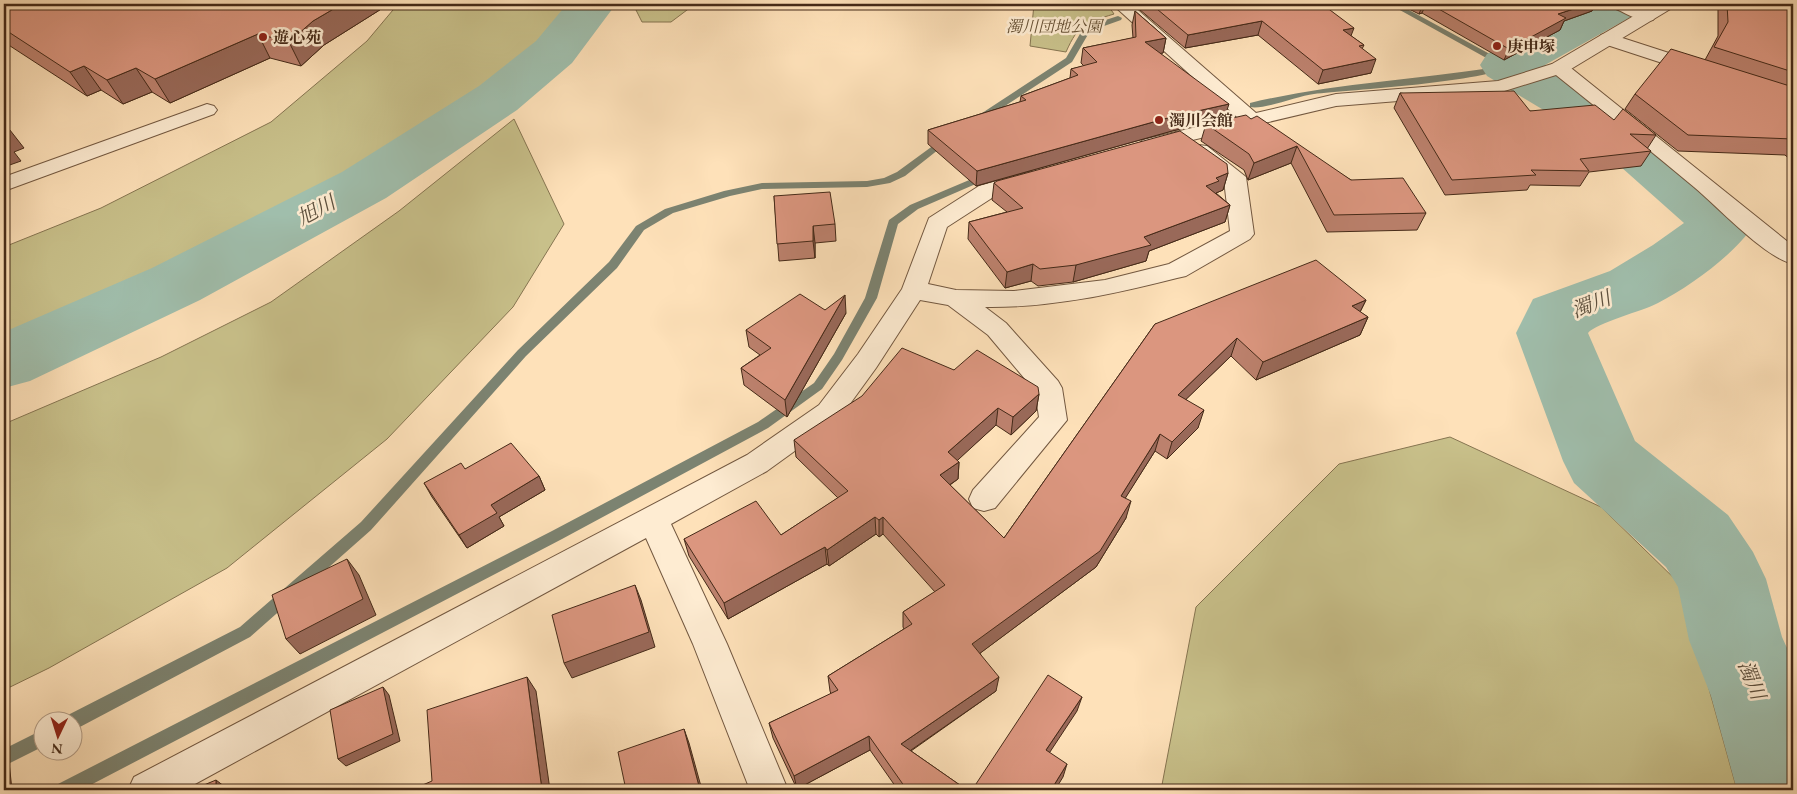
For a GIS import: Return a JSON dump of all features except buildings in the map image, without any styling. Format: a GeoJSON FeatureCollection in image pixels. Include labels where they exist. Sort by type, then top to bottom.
{"type":"FeatureCollection","features":[{"type":"Feature","properties":{"kind":"street"},"geometry":{"type":"LineString","coordinates":[[1121,4],[1250,119]]}},
{"type":"Feature","properties":{"kind":"street"},"geometry":{"type":"LineString","coordinates":[[1125,152],[1250,119],[1336,100],[1498,86],[1540,75],[1608,39],[1666,4]]}},
{"type":"Feature","properties":{"kind":"street"},"geometry":{"type":"LineString","coordinates":[[1624,6],[1647,16]]}},
{"type":"Feature","properties":{"kind":"street"},"geometry":{"type":"LineString","coordinates":[[1608,39],[1720,76]]}},
{"type":"Feature","properties":{"kind":"street"},"geometry":{"type":"LineString","coordinates":[[1540,75],[1700,181],[1778,247],[1793,256]]}},
{"type":"Feature","properties":{"kind":"street"},"geometry":{"type":"LineString","coordinates":[[4,184],[207,110]]}},
{"type":"Feature","properties":{"kind":"street"},"geometry":{"type":"LineString","coordinates":[[914,290],[956,298],[1014,300],[1105,288],[1176,270],[1242,234],[1235,177],[1179,137]]}},
{"type":"Feature","properties":{"kind":"street"},"geometry":{"type":"LineString","coordinates":[[147,790],[757,464],[829,412],[867,361],[914,290],[938,223],[987,191],[1051,172]]}},
{"type":"Feature","properties":{"kind":"street"},"geometry":{"type":"LineString","coordinates":[[956,298],[997,329],[1048,388],[1053,420],[984,499]]}},
{"type":"Feature","properties":{"kind":"street"},"geometry":{"type":"LineString","coordinates":[[653,519],[710,644],[768,790]]}},
{"type":"Feature","properties":{"kind":"green space"},"geometry":{"type":"Polygon","coordinates":[[[398,4],[576,4],[534,58],[363,173],[248,230],[4,339],[4,247],[101,208],[271,122],[367,41],[398,4]]]}},
{"type":"Feature","properties":{"kind":"green space"},"geometry":{"type":"Polygon","coordinates":[[[638,4],[695,4],[671,22],[642,22],[635,8],[638,4]]]}},
{"type":"Feature","properties":{"kind":"green space","name":"濁川団地公園"},"geometry":{"type":"Polygon","coordinates":[[[1034,4],[1107,4],[1114,14],[1089,22],[1075,35],[1066,52],[1030,46],[1034,4]]]}},
{"type":"Feature","properties":{"kind":"green space"},"geometry":{"type":"Polygon","coordinates":[[[514,119],[564,224],[513,307],[387,439],[227,568],[49,668],[4,690],[4,424],[161,357],[271,302],[399,211],[514,119]]]}},
{"type":"Feature","properties":{"kind":"green space"},"geometry":{"type":"Polygon","coordinates":[[[1450,437],[1601,507],[1680,584],[1737,790],[1161,790],[1196,607],[1339,464],[1450,437]]]}},
{"type":"Feature","properties":{"kind":"waterway","name":"旭川"},"geometry":{"type":"LineString","coordinates":[[4,362],[176,284],[364,185],[498,98],[554,52],[592,4]]}},
{"type":"Feature","properties":{"kind":"waterway"},"geometry":{"type":"LineString","coordinates":[[1253,105],[1311,92],[1428,80],[1493,70],[1506,65],[1393,4]]}},
{"type":"Feature","properties":{"kind":"waterway","name":"濁川"},"geometry":{"type":"LineString","coordinates":[[1619,4],[1506,65],[1605,123],[1712,214],[1721,226],[1677,260],[1634,287],[1558,316],[1552,333],[1603,461],[1697,541],[1721,579],[1736,640],[1760,696],[1789,790]]}},
{"type":"Feature","properties":{"kind":"waterway"},"geometry":{"type":"LineString","coordinates":[[979,119],[1069,60],[1087,29],[1118,18]]}},
{"type":"Feature","properties":{"kind":"waterway"},"geometry":{"type":"LineString","coordinates":[[82,717],[245,632],[366,526],[522,353],[613,265],[640,228],[669,211],[728,193],[762,186],[867,184],[886,181],[901,174],[945,140]]}},
{"type":"Feature","properties":{"kind":"waterway"},"geometry":{"type":"LineString","coordinates":[[64,790],[557,535],[763,425],[818,386],[838,357],[871,298],[893,222],[914,207],[974,181]]}},
{"type":"Feature","properties":{"kind":"waterway"},"geometry":{"type":"LineString","coordinates":[[4,758],[32,743]]}},
{"type":"Feature","properties":{"kind":"place","name":"遊心苑"},"geometry":{"type":"Point","coordinates":[263,37]}},
{"type":"Feature","properties":{"kind":"place","name":"庚申塚"},"geometry":{"type":"Point","coordinates":[1497,46]}},
{"type":"Feature","properties":{"kind":"place","name":"濁川会館"},"geometry":{"type":"Point","coordinates":[1159,120]}}]}
